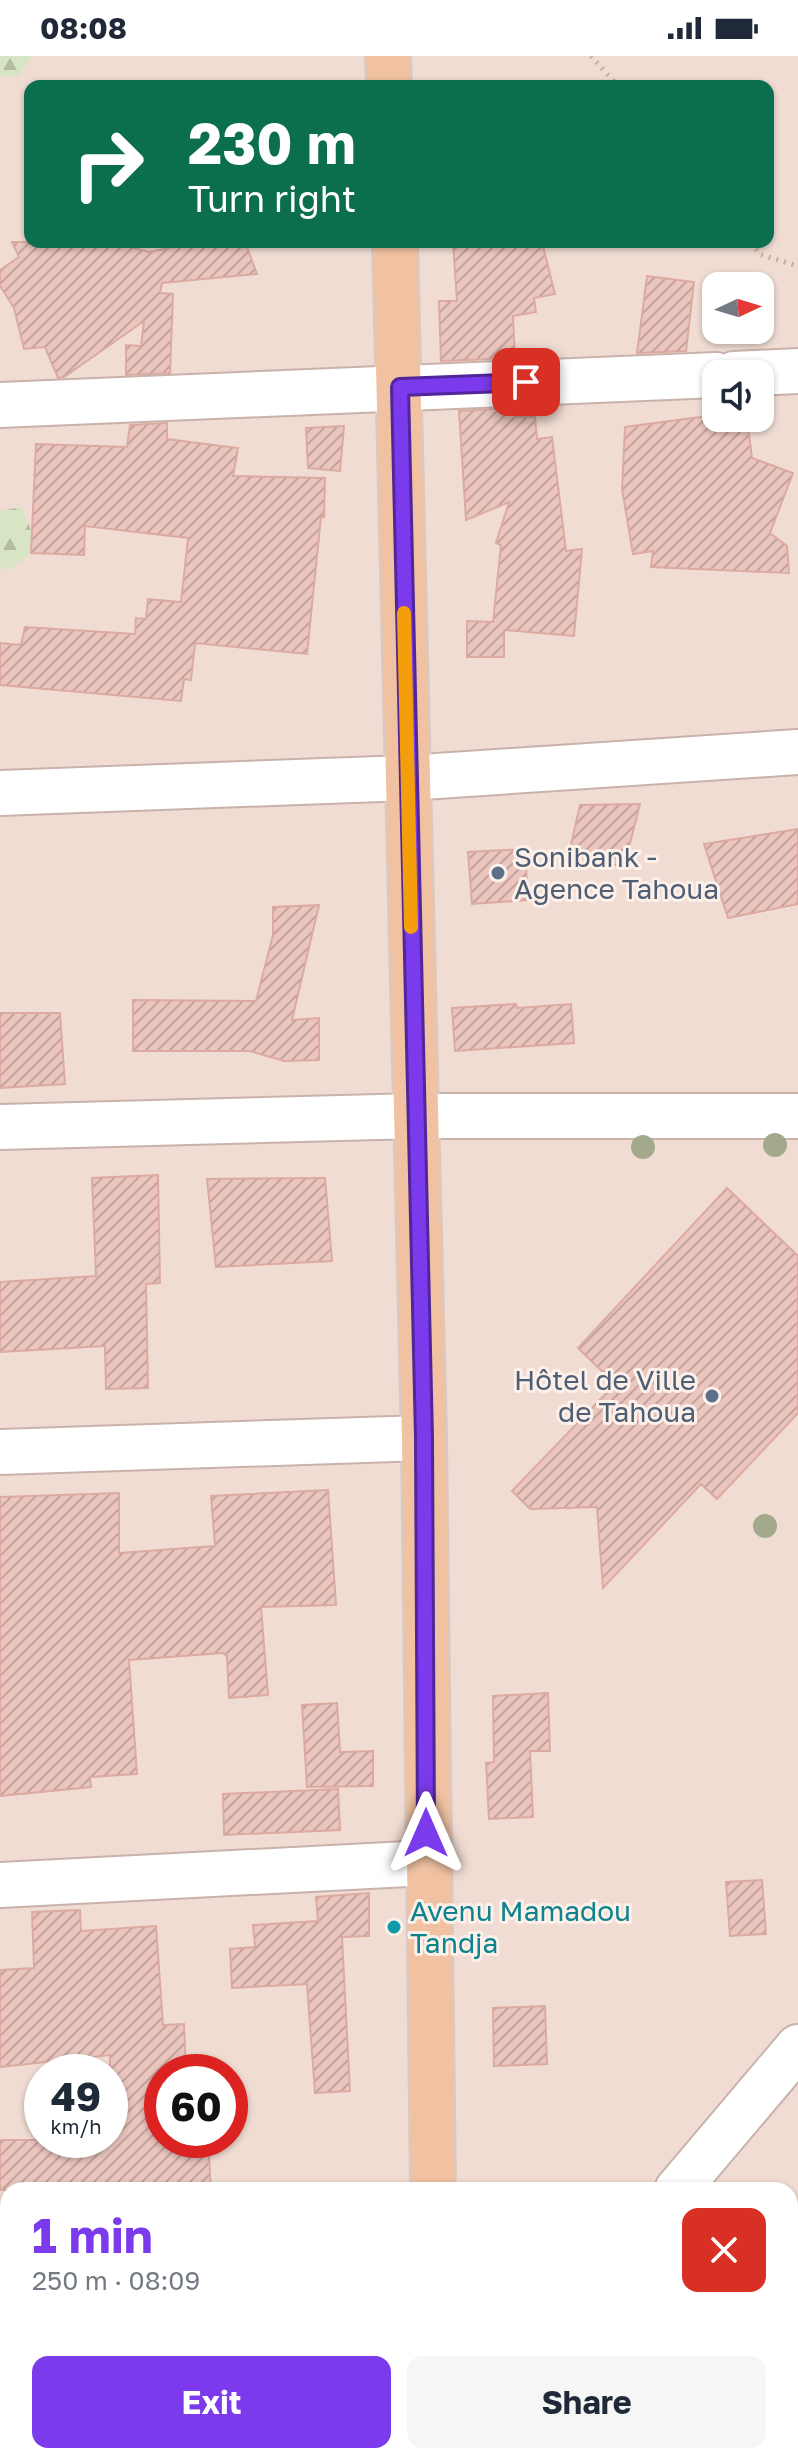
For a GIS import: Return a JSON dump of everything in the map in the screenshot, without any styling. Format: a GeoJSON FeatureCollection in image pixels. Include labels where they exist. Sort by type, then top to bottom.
{"type":"FeatureCollection","features":[{"type":"Feature","properties":{"kind":"main road"},"geometry":{"type":"LineString","coordinates":[[388,56],[389,80]]}},
{"type":"Feature","properties":{"kind":"main road"},"geometry":{"type":"LineString","coordinates":[[395,248],[424,1438],[427,1863],[435,2180]]}},
{"type":"Feature","properties":{"kind":"street"},"geometry":{"type":"LineString","coordinates":[[774,372],[798,371]]}},
{"type":"Feature","properties":{"kind":"street"},"geometry":{"type":"LineString","coordinates":[[0,405],[702,376]]}},
{"type":"Feature","properties":{"kind":"street"},"geometry":{"type":"LineString","coordinates":[[0,793],[407,778],[798,752]]}},
{"type":"Feature","properties":{"kind":"street"},"geometry":{"type":"LineString","coordinates":[[0,1127],[417,1116],[798,1116]]}},
{"type":"Feature","properties":{"kind":"street"},"geometry":{"type":"LineString","coordinates":[[0,1452],[424,1438]]}},
{"type":"Feature","properties":{"kind":"street"},"geometry":{"type":"LineString","coordinates":[[0,1885],[427,1863]]}},
{"type":"Feature","properties":{"kind":"street"},"geometry":{"type":"LineString","coordinates":[[684,2182],[798,2047]]}},
{"type":"Feature","properties":{"kind":"path"},"geometry":{"type":"LineString","coordinates":[[591,56],[613,80]]}},
{"type":"Feature","properties":{"kind":"path"},"geometry":{"type":"LineString","coordinates":[[756,248],[759,254],[798,266]]}},
{"type":"Feature","properties":{"kind":"shaded area"},"geometry":{"type":"Polygon","coordinates":[[[0,56],[798,56],[798,2182],[0,2182],[0,56]]]}},
{"type":"Feature","properties":{"kind":"green space"},"geometry":{"type":"Polygon","coordinates":[[[0,56],[33,56],[19,76],[0,77],[0,56]]]}},
{"type":"Feature","properties":{"kind":"green space"},"geometry":{"type":"Polygon","coordinates":[[[22,507],[32,533],[31,553],[9,570],[0,568],[0,511],[22,507]]]}},
{"type":"Feature","properties":{"kind":"building"},"geometry":{"type":"Polygon","coordinates":[[[12,242],[24,242],[24,248],[134,248],[149,252],[169,248],[247,248],[257,274],[162,283],[160,293],[173,294],[170,373],[126,375],[126,345],[141,346],[144,321],[64,377],[58,378],[45,347],[24,349],[14,308],[0,286],[0,270],[19,257],[12,242]]]}},
{"type":"Feature","properties":{"kind":"building"},"geometry":{"type":"Polygon","coordinates":[[[453,248],[544,248],[555,294],[534,298],[536,312],[513,316],[515,358],[441,361],[439,301],[457,301],[453,248]]]}},
{"type":"Feature","properties":{"kind":"building"},"geometry":{"type":"Polygon","coordinates":[[[647,276],[694,282],[686,351],[637,353],[647,276]]]}},
{"type":"Feature","properties":{"kind":"building"},"geometry":{"type":"Polygon","coordinates":[[[516,408],[517,417],[535,417],[537,439],[552,437],[566,551],[582,549],[574,636],[504,630],[504,657],[467,657],[467,621],[493,622],[501,545],[496,543],[509,502],[466,520],[459,411],[516,408]]]}},
{"type":"Feature","properties":{"kind":"building"},"geometry":{"type":"Polygon","coordinates":[[[702,417],[702,432],[749,432],[752,458],[793,473],[770,533],[787,546],[789,573],[651,567],[653,551],[633,554],[622,489],[625,427],[702,417]]]}},
{"type":"Feature","properties":{"kind":"building"},"geometry":{"type":"Polygon","coordinates":[[[167,423],[167,439],[238,448],[233,476],[325,478],[324,517],[321,517],[307,654],[195,643],[191,680],[184,679],[181,701],[0,685],[0,643],[21,645],[25,627],[135,634],[136,618],[146,619],[148,599],[181,602],[188,538],[85,526],[84,555],[31,553],[36,444],[127,447],[130,425],[167,423]]]}},
{"type":"Feature","properties":{"kind":"building"},"geometry":{"type":"Polygon","coordinates":[[[344,426],[340,471],[308,468],[306,428],[344,426]]]}},
{"type":"Feature","properties":{"kind":"building"},"geometry":{"type":"Polygon","coordinates":[[[640,804],[624,867],[569,853],[580,805],[640,804]]]}},
{"type":"Feature","properties":{"kind":"building"},"geometry":{"type":"Polygon","coordinates":[[[798,829],[798,904],[728,918],[704,844],[798,829]]]}},
{"type":"Feature","properties":{"kind":"building"},"geometry":{"type":"Polygon","coordinates":[[[525,849],[528,900],[472,904],[468,852],[525,849]]]}},
{"type":"Feature","properties":{"kind":"building"},"geometry":{"type":"Polygon","coordinates":[[[319,905],[292,1020],[319,1018],[319,1060],[284,1061],[250,1051],[133,1051],[133,1000],[256,1001],[273,935],[273,907],[319,905]]]}},
{"type":"Feature","properties":{"kind":"building"},"geometry":{"type":"Polygon","coordinates":[[[516,1004],[517,1008],[571,1004],[574,1043],[455,1051],[452,1008],[516,1004]]]}},
{"type":"Feature","properties":{"kind":"building"},"geometry":{"type":"Polygon","coordinates":[[[0,1013],[60,1013],[65,1084],[0,1088],[0,1013]]]}},
{"type":"Feature","properties":{"kind":"building"},"geometry":{"type":"Polygon","coordinates":[[[158,1175],[160,1283],[146,1284],[148,1388],[106,1389],[105,1346],[0,1352],[0,1282],[96,1276],[92,1178],[158,1175]]]}},
{"type":"Feature","properties":{"kind":"building"},"geometry":{"type":"Polygon","coordinates":[[[325,1178],[332,1261],[216,1267],[207,1179],[325,1178]]]}},
{"type":"Feature","properties":{"kind":"building"},"geometry":{"type":"Polygon","coordinates":[[[727,1188],[798,1256],[798,1413],[717,1499],[701,1484],[603,1588],[597,1507],[530,1509],[512,1491],[615,1384],[578,1348],[727,1188]]]}},
{"type":"Feature","properties":{"kind":"building"},"geometry":{"type":"Polygon","coordinates":[[[328,1490],[336,1605],[261,1607],[268,1695],[229,1698],[227,1656],[223,1653],[129,1660],[137,1774],[90,1777],[91,1787],[0,1796],[0,1497],[119,1493],[119,1553],[215,1546],[211,1496],[328,1490]]]}},
{"type":"Feature","properties":{"kind":"building"},"geometry":{"type":"Polygon","coordinates":[[[548,1693],[550,1751],[530,1751],[533,1817],[489,1819],[486,1763],[494,1762],[493,1696],[548,1693]]]}},
{"type":"Feature","properties":{"kind":"building"},"geometry":{"type":"Polygon","coordinates":[[[337,1703],[340,1752],[373,1751],[373,1786],[307,1787],[302,1705],[337,1703]]]}},
{"type":"Feature","properties":{"kind":"building"},"geometry":{"type":"Polygon","coordinates":[[[338,1789],[340,1830],[224,1835],[223,1794],[338,1789]]]}},
{"type":"Feature","properties":{"kind":"building"},"geometry":{"type":"Polygon","coordinates":[[[762,1880],[766,1934],[730,1936],[726,1882],[762,1880]]]}},
{"type":"Feature","properties":{"kind":"building"},"geometry":{"type":"Polygon","coordinates":[[[369,1893],[369,1936],[342,1937],[350,2091],[315,2093],[307,1984],[232,1988],[230,1949],[255,1947],[253,1925],[318,1921],[316,1897],[369,1893]]]}},
{"type":"Feature","properties":{"kind":"building"},"geometry":{"type":"Polygon","coordinates":[[[80,1910],[81,1931],[156,1926],[163,2025],[184,2024],[185,2054],[144,2054],[144,2158],[209,2158],[211,2182],[0,2182],[0,2140],[24,2140],[24,2158],[128,2158],[128,2054],[24,2054],[24,2064],[0,2067],[0,1970],[34,1968],[32,1912],[80,1910]]]}},
{"type":"Feature","properties":{"kind":"building"},"geometry":{"type":"Polygon","coordinates":[[[545,2006],[547,2064],[494,2066],[493,2008],[545,2006]]]}},
{"type":"Feature","properties":{"kind":"slow traffic"},"geometry":{"type":"LineString","coordinates":[[404,613],[411,927]]}},
{"type":"Feature","properties":{"kind":"place","name":"Sonibank - Agence Tahoua"},"geometry":{"type":"Point","coordinates":[498,873]}},
{"type":"Feature","properties":{"kind":"place","name":"Hôtel de Ville de Tahoua"},"geometry":{"type":"Point","coordinates":[712,1396]}},
{"type":"Feature","properties":{"kind":"place","name":"Avenu Mamadou Tandja"},"geometry":{"type":"Point","coordinates":[394,1927]}},
{"type":"Feature","properties":{"kind":"route"},"geometry":{"type":"LineString","coordinates":[[426,1833],[424,1438],[400,387],[526,382]]}}]}
